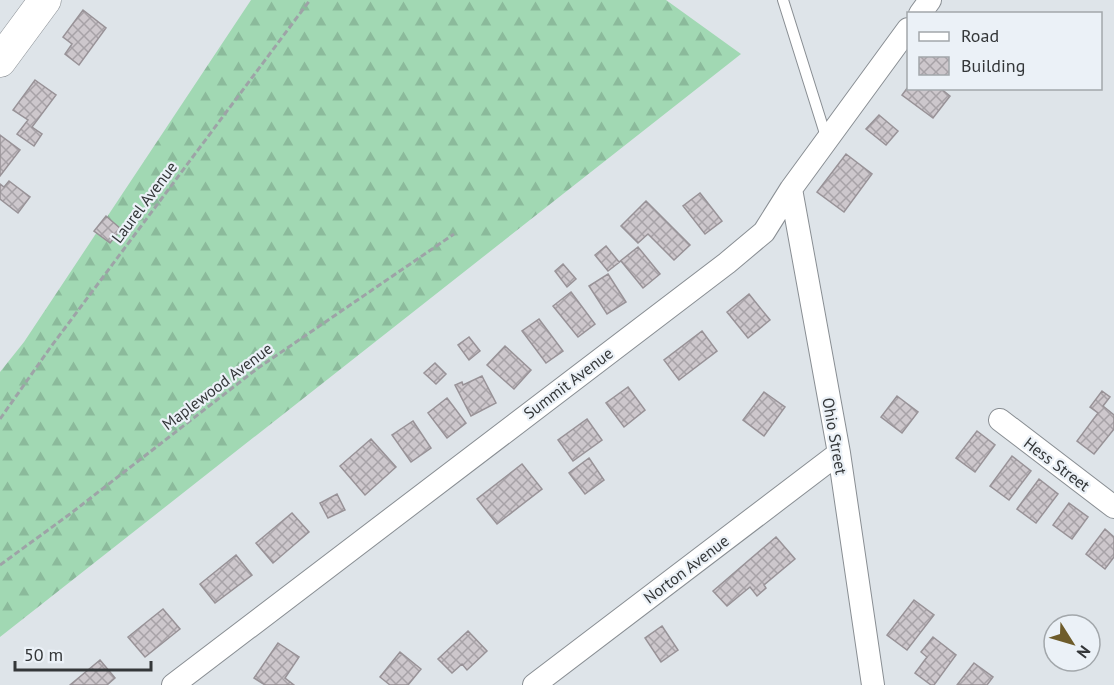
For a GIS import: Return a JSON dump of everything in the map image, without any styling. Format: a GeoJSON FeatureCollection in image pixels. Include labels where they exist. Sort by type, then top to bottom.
{"type":"FeatureCollection","features":[{"type":"Feature","properties":{"kind":"street"},"geometry":{"type":"LineString","coordinates":[[0,62],[45,0]]}},
{"type":"Feature","properties":{"kind":"street","name":"Summit Avenue"},"geometry":{"type":"LineString","coordinates":[[173,685],[727,263],[764,232],[790,189],[907,32]]}},
{"type":"Feature","properties":{"kind":"street","name":"Ohio Street"},"geometry":{"type":"LineString","coordinates":[[790,189],[839,453],[873,685]]}},
{"type":"Feature","properties":{"kind":"street","name":"Hess Street"},"geometry":{"type":"LineString","coordinates":[[1000,420],[1114,507]]}},
{"type":"Feature","properties":{"kind":"street","name":"Norton Avenue"},"geometry":{"type":"LineString","coordinates":[[534,685],[839,453]]}},
{"type":"Feature","properties":{"kind":"lane"},"geometry":{"type":"LineString","coordinates":[[783,0],[827,140]]}},
{"type":"Feature","properties":{"kind":"path","name":"Laurel Avenue"},"geometry":{"type":"LineString","coordinates":[[0,419],[50,348],[310,0]]}},
{"type":"Feature","properties":{"kind":"path","name":"Maplewood Avenue"},"geometry":{"type":"LineString","coordinates":[[0,565],[70,514],[258,368],[454,234]]}},
{"type":"Feature","properties":{"kind":"green space"},"geometry":{"type":"Polygon","coordinates":[[[251,0],[666,0],[741,54],[0,637],[0,372],[24,342],[251,0]]]}},
{"type":"Feature","properties":{"kind":"building"},"geometry":{"type":"Polygon","coordinates":[[[83,10],[106,28],[79,65],[65,54],[72,44],[63,37],[83,10]]]}},
{"type":"Feature","properties":{"kind":"building"},"geometry":{"type":"Polygon","coordinates":[[[35,80],[56,95],[32,127],[42,134],[34,146],[17,134],[28,120],[13,110],[35,80]]]}},
{"type":"Feature","properties":{"kind":"building"},"geometry":{"type":"Polygon","coordinates":[[[907,88],[942,90],[950,96],[933,118],[902,95],[907,88]]]}},
{"type":"Feature","properties":{"kind":"building"},"geometry":{"type":"Polygon","coordinates":[[[879,115],[898,131],[886,145],[866,129],[879,115]]]}},
{"type":"Feature","properties":{"kind":"building"},"geometry":{"type":"Polygon","coordinates":[[[0,135],[20,150],[0,176],[0,135]]]}},
{"type":"Feature","properties":{"kind":"building"},"geometry":{"type":"Polygon","coordinates":[[[846,154],[872,174],[844,212],[817,192],[846,154]]]}},
{"type":"Feature","properties":{"kind":"building"},"geometry":{"type":"Polygon","coordinates":[[[9,181],[30,197],[18,213],[0,199],[0,184],[4,187],[9,181]]]}},
{"type":"Feature","properties":{"kind":"building"},"geometry":{"type":"Polygon","coordinates":[[[700,193],[722,221],[705,234],[683,206],[700,193]]]}},
{"type":"Feature","properties":{"kind":"building"},"geometry":{"type":"Polygon","coordinates":[[[646,201],[690,245],[674,260],[648,234],[638,243],[621,226],[646,201]]]}},
{"type":"Feature","properties":{"kind":"building"},"geometry":{"type":"Polygon","coordinates":[[[106,216],[121,229],[110,243],[94,231],[106,216]]]}},
{"type":"Feature","properties":{"kind":"building"},"geometry":{"type":"Polygon","coordinates":[[[606,246],[619,262],[638,247],[660,274],[643,288],[621,261],[608,271],[595,255],[606,246]]]}},
{"type":"Feature","properties":{"kind":"building"},"geometry":{"type":"Polygon","coordinates":[[[563,264],[576,279],[567,287],[555,271],[563,264]]]}},
{"type":"Feature","properties":{"kind":"building"},"geometry":{"type":"Polygon","coordinates":[[[608,274],[626,302],[607,314],[589,286],[608,274]]]}},
{"type":"Feature","properties":{"kind":"building"},"geometry":{"type":"Polygon","coordinates":[[[571,292],[595,324],[578,337],[553,306],[571,292]]]}},
{"type":"Feature","properties":{"kind":"building"},"geometry":{"type":"Polygon","coordinates":[[[749,294],[770,320],[748,338],[727,312],[749,294]]]}},
{"type":"Feature","properties":{"kind":"building"},"geometry":{"type":"Polygon","coordinates":[[[539,319],[563,351],[546,363],[522,331],[539,319]]]}},
{"type":"Feature","properties":{"kind":"building"},"geometry":{"type":"Polygon","coordinates":[[[702,331],[717,351],[679,380],[664,360],[702,331]]]}},
{"type":"Feature","properties":{"kind":"building"},"geometry":{"type":"Polygon","coordinates":[[[469,337],[480,351],[469,360],[458,345],[469,337]]]}},
{"type":"Feature","properties":{"kind":"building"},"geometry":{"type":"Polygon","coordinates":[[[505,346],[531,370],[514,389],[487,365],[505,346]]]}},
{"type":"Feature","properties":{"kind":"building"},"geometry":{"type":"Polygon","coordinates":[[[435,363],[446,374],[436,384],[424,373],[435,363]]]}},
{"type":"Feature","properties":{"kind":"building"},"geometry":{"type":"Polygon","coordinates":[[[482,376],[496,403],[471,416],[455,385],[462,382],[463,385],[482,376]]]}},
{"type":"Feature","properties":{"kind":"building"},"geometry":{"type":"Polygon","coordinates":[[[628,387],[645,410],[624,427],[606,403],[628,387]]]}},
{"type":"Feature","properties":{"kind":"building"},"geometry":{"type":"Polygon","coordinates":[[[1102,391],[1110,397],[1103,406],[1114,415],[1114,429],[1094,454],[1077,441],[1098,413],[1090,407],[1102,391]]]}},
{"type":"Feature","properties":{"kind":"building"},"geometry":{"type":"Polygon","coordinates":[[[764,392],[785,407],[764,436],[743,420],[764,392]]]}},
{"type":"Feature","properties":{"kind":"building"},"geometry":{"type":"Polygon","coordinates":[[[897,396],[918,412],[902,433],[881,417],[897,396]]]}},
{"type":"Feature","properties":{"kind":"building"},"geometry":{"type":"Polygon","coordinates":[[[447,398],[466,423],[447,438],[428,413],[447,398]]]}},
{"type":"Feature","properties":{"kind":"building"},"geometry":{"type":"Polygon","coordinates":[[[587,419],[602,440],[573,461],[558,440],[587,419]]]}},
{"type":"Feature","properties":{"kind":"building"},"geometry":{"type":"Polygon","coordinates":[[[413,421],[431,448],[411,462],[392,435],[413,421]]]}},
{"type":"Feature","properties":{"kind":"building"},"geometry":{"type":"Polygon","coordinates":[[[977,431],[995,445],[975,472],[956,458],[977,431]]]}},
{"type":"Feature","properties":{"kind":"building"},"geometry":{"type":"Polygon","coordinates":[[[371,439],[396,467],[365,495],[340,466],[371,439]]]}},
{"type":"Feature","properties":{"kind":"building"},"geometry":{"type":"Polygon","coordinates":[[[1012,456],[1031,471],[1009,500],[990,486],[1012,456]]]}},
{"type":"Feature","properties":{"kind":"building"},"geometry":{"type":"Polygon","coordinates":[[[589,458],[604,480],[585,494],[569,473],[589,458]]]}},
{"type":"Feature","properties":{"kind":"building"},"geometry":{"type":"Polygon","coordinates":[[[522,464],[542,489],[497,524],[477,499],[522,464]]]}},
{"type":"Feature","properties":{"kind":"building"},"geometry":{"type":"Polygon","coordinates":[[[1039,479],[1058,494],[1036,523],[1017,509],[1039,479]]]}},
{"type":"Feature","properties":{"kind":"building"},"geometry":{"type":"Polygon","coordinates":[[[337,494],[345,510],[328,518],[320,503],[337,494]]]}},
{"type":"Feature","properties":{"kind":"building"},"geometry":{"type":"Polygon","coordinates":[[[1069,503],[1088,517],[1072,539],[1053,525],[1069,503]]]}},
{"type":"Feature","properties":{"kind":"building"},"geometry":{"type":"Polygon","coordinates":[[[292,513],[309,532],[273,563],[256,543],[292,513]]]}},
{"type":"Feature","properties":{"kind":"building"},"geometry":{"type":"Polygon","coordinates":[[[1105,529],[1114,537],[1114,557],[1105,569],[1086,554],[1105,529]]]}},
{"type":"Feature","properties":{"kind":"building"},"geometry":{"type":"Polygon","coordinates":[[[776,537],[795,559],[764,585],[766,588],[757,596],[750,587],[727,606],[713,591],[776,537]]]}},
{"type":"Feature","properties":{"kind":"building"},"geometry":{"type":"Polygon","coordinates":[[[236,555],[252,575],[215,603],[200,584],[236,555]]]}},
{"type":"Feature","properties":{"kind":"building"},"geometry":{"type":"Polygon","coordinates":[[[914,600],[934,615],[907,650],[887,635],[914,600]]]}},
{"type":"Feature","properties":{"kind":"building"},"geometry":{"type":"Polygon","coordinates":[[[163,609],[180,629],[145,657],[128,637],[163,609]]]}},
{"type":"Feature","properties":{"kind":"building"},"geometry":{"type":"Polygon","coordinates":[[[662,626],[678,650],[661,662],[645,638],[662,626]]]}},
{"type":"Feature","properties":{"kind":"building"},"geometry":{"type":"Polygon","coordinates":[[[468,631],[487,651],[467,670],[462,664],[452,673],[438,659],[468,631]]]}},
{"type":"Feature","properties":{"kind":"building"},"geometry":{"type":"Polygon","coordinates":[[[933,637],[956,655],[934,685],[931,685],[915,673],[927,657],[921,652],[933,637]]]}},
{"type":"Feature","properties":{"kind":"building"},"geometry":{"type":"Polygon","coordinates":[[[278,643],[299,657],[285,678],[294,685],[265,685],[254,678],[278,643]]]}},
{"type":"Feature","properties":{"kind":"building"},"geometry":{"type":"Polygon","coordinates":[[[400,652],[421,669],[408,685],[390,685],[380,677],[400,652]]]}},
{"type":"Feature","properties":{"kind":"building"},"geometry":{"type":"Polygon","coordinates":[[[100,660],[115,678],[107,685],[70,685],[100,660]]]}},
{"type":"Feature","properties":{"kind":"building"},"geometry":{"type":"Polygon","coordinates":[[[974,663],[993,677],[987,685],[957,685],[974,663]]]}}]}
